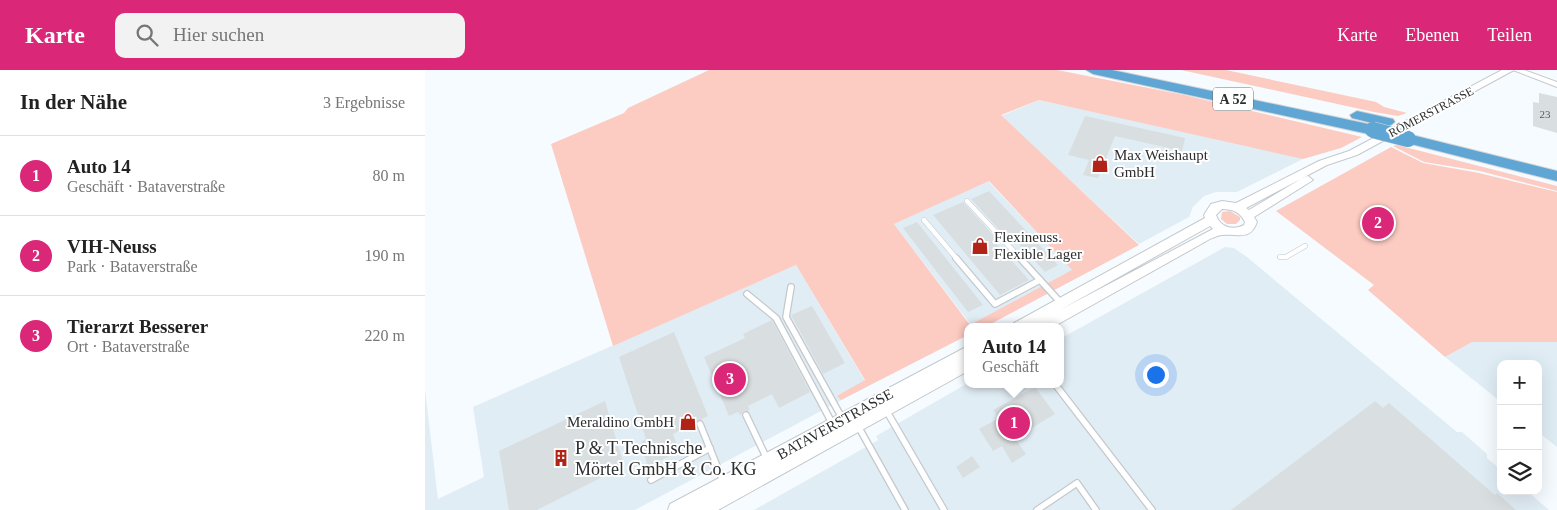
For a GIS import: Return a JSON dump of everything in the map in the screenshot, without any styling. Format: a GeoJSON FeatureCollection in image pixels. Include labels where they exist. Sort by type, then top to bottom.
{"type":"FeatureCollection","features":[{"type":"Feature","properties":{"kind":"highway","name":"A 52"},"geometry":{"type":"LineString","coordinates":[[1093,70],[1376,135],[1415,134],[1557,164]]}},
{"type":"Feature","properties":{"kind":"highway","name":"A 52"},"geometry":{"type":"LineString","coordinates":[[1151,70],[1388,122],[1415,134],[1557,176]]}},
{"type":"Feature","properties":{"kind":"street","name":"RÖMERSTRASSE"},"geometry":{"type":"LineString","coordinates":[[1376,135],[1509,70]]}},
{"type":"Feature","properties":{"kind":"street"},"geometry":{"type":"LineString","coordinates":[[1517,70],[1557,86]]}},
{"type":"Feature","properties":{"kind":"street"},"geometry":{"type":"LineString","coordinates":[[1249,216],[1265,204],[1345,160],[1376,135]]}},
{"type":"Feature","properties":{"kind":"street"},"geometry":{"type":"LineString","coordinates":[[1238,207],[1323,163],[1353,153]]}},
{"type":"Feature","properties":{"kind":"street"},"geometry":{"type":"LineString","coordinates":[[1048,323],[1206,236],[1222,230],[1238,233],[1244,231],[1251,222],[1249,216],[1238,207],[1230,205],[1215,207],[1211,210],[1211,220],[1222,230]]}},
{"type":"Feature","properties":{"kind":"street"},"geometry":{"type":"LineString","coordinates":[[1026,323],[1211,220]]}},
{"type":"Feature","properties":{"kind":"street","name":"BATAVERSTRASSE"},"geometry":{"type":"LineString","coordinates":[[676,510],[727,490],[883,404],[964,354]]}},
{"type":"Feature","properties":{"kind":"street","name":"BATAVERSTRASSE"},"geometry":{"type":"LineString","coordinates":[[883,404],[964,366]]}},
{"type":"Feature","properties":{"kind":"street","name":"BATAVERSTRASSE"},"geometry":{"type":"LineString","coordinates":[[702,510],[727,490]]}},
{"type":"Feature","properties":{"kind":"lane"},"geometry":{"type":"LineString","coordinates":[[967,201],[1061,304]]}},
{"type":"Feature","properties":{"kind":"lane"},"geometry":{"type":"LineString","coordinates":[[925,220],[995,304],[1040,280]]}},
{"type":"Feature","properties":{"kind":"lane"},"geometry":{"type":"LineString","coordinates":[[1280,257],[1286,257],[1305,246]]}},
{"type":"Feature","properties":{"kind":"lane"},"geometry":{"type":"LineString","coordinates":[[791,287],[786,317],[845,425]]}},
{"type":"Feature","properties":{"kind":"lane"},"geometry":{"type":"LineString","coordinates":[[747,294],[776,318],[845,425],[905,510]]}},
{"type":"Feature","properties":{"kind":"lane"},"geometry":{"type":"LineString","coordinates":[[1058,388],[1152,510]]}},
{"type":"Feature","properties":{"kind":"lane"},"geometry":{"type":"LineString","coordinates":[[883,404],[944,510]]}},
{"type":"Feature","properties":{"kind":"lane"},"geometry":{"type":"LineString","coordinates":[[747,415],[770,466]]}},
{"type":"Feature","properties":{"kind":"lane"},"geometry":{"type":"LineString","coordinates":[[700,424],[727,490]]}},
{"type":"Feature","properties":{"kind":"lane"},"geometry":{"type":"LineString","coordinates":[[651,480],[710,448]]}},
{"type":"Feature","properties":{"kind":"lane"},"geometry":{"type":"LineString","coordinates":[[1037,510],[1077,484],[1096,510]]}},
{"type":"Feature","properties":{"kind":"shaded area"},"geometry":{"type":"Polygon","coordinates":[[[709,70],[1057,70],[1184,95],[1362,137],[1341,148],[1303,159],[1039,100],[1001,115],[1139,245],[993,323],[974,323],[1072,270],[989,181],[894,224],[968,323],[964,323],[964,337],[841,400],[837,396],[865,380],[796,265],[613,346],[551,144],[624,113],[628,108],[709,70]]]}},
{"type":"Feature","properties":{"kind":"shaded area"},"geometry":{"type":"Polygon","coordinates":[[[1181,70],[1226,70],[1376,102],[1384,107],[1407,113],[1398,116],[1374,112],[1181,70]]]}},
{"type":"Feature","properties":{"kind":"shaded area"},"geometry":{"type":"Polygon","coordinates":[[[1039,100],[1303,159],[1237,192],[1216,192],[1204,196],[1193,207],[1189,217],[1139,244],[1001,116],[1039,100]]]}},
{"type":"Feature","properties":{"kind":"shaded area"},"geometry":{"type":"Polygon","coordinates":[[[1397,145],[1557,186],[1557,191],[1480,171],[1424,162],[1393,146],[1397,145]]]}},
{"type":"Feature","properties":{"kind":"shaded area"},"geometry":{"type":"Polygon","coordinates":[[[1391,147],[1423,163],[1479,173],[1557,192],[1557,342],[1472,342],[1445,357],[1368,290],[1374,285],[1276,211],[1391,147]]]}},
{"type":"Feature","properties":{"kind":"shaded area"},"geometry":{"type":"Polygon","coordinates":[[[988,181],[1073,271],[975,323],[969,323],[894,224],[988,181]]]}},
{"type":"Feature","properties":{"kind":"shaded area"},"geometry":{"type":"Polygon","coordinates":[[[1230,211],[1240,217],[1236,224],[1227,224],[1221,219],[1222,212],[1230,211]]]}},
{"type":"Feature","properties":{"kind":"shaded area"},"geometry":{"type":"Polygon","coordinates":[[[1225,247],[1234,248],[1457,432],[1462,432],[1487,454],[1487,458],[1497,467],[1497,495],[1532,495],[1549,510],[754,510],[878,440],[876,436],[964,385],[964,388],[1064,388],[1064,337],[1225,247]]]}},
{"type":"Feature","properties":{"kind":"shaded area"},"geometry":{"type":"Polygon","coordinates":[[[796,265],[868,386],[635,510],[425,510],[425,389],[438,499],[484,477],[473,407],[796,265]]]}},
{"type":"Feature","properties":{"kind":"shaded area"},"geometry":{"type":"Polygon","coordinates":[[[1472,342],[1557,342],[1557,447],[1542,435],[1542,360],[1497,360],[1497,399],[1445,357],[1472,342]]]}},
{"type":"Feature","properties":{"kind":"building"},"geometry":{"type":"Polygon","coordinates":[[[1539,93],[1557,97],[1557,133],[1533,126],[1533,102],[1539,103],[1539,93]]]}},
{"type":"Feature","properties":{"kind":"building"},"geometry":{"type":"Polygon","coordinates":[[[1085,116],[1185,138],[1182,151],[1115,136],[1098,178],[1083,175],[1089,160],[1068,155],[1085,116]]]}},
{"type":"Feature","properties":{"kind":"building"},"geometry":{"type":"Polygon","coordinates":[[[989,191],[1058,265],[1045,272],[1006,230],[1002,233],[971,199],[989,191]]]}},
{"type":"Feature","properties":{"kind":"building"},"geometry":{"type":"Polygon","coordinates":[[[963,202],[996,238],[994,241],[1029,280],[1000,295],[933,215],[963,202]]]}},
{"type":"Feature","properties":{"kind":"building"},"geometry":{"type":"Polygon","coordinates":[[[917,222],[983,305],[968,312],[903,228],[917,222]]]}},
{"type":"Feature","properties":{"kind":"building"},"geometry":{"type":"Polygon","coordinates":[[[812,306],[845,363],[823,374],[791,315],[812,306]]]}},
{"type":"Feature","properties":{"kind":"building"},"geometry":{"type":"Polygon","coordinates":[[[772,320],[810,392],[779,408],[772,394],[748,406],[750,410],[744,411],[740,415],[738,412],[729,416],[704,357],[745,338],[743,334],[772,320]]]}},
{"type":"Feature","properties":{"kind":"building"},"geometry":{"type":"Polygon","coordinates":[[[674,332],[708,416],[673,434],[679,451],[648,467],[641,442],[646,439],[619,357],[674,332]]]}},
{"type":"Feature","properties":{"kind":"building"},"geometry":{"type":"Polygon","coordinates":[[[1036,388],[1055,414],[1015,438],[1026,454],[1012,463],[1002,446],[993,451],[979,429],[999,418],[993,410],[1036,388]]]}},
{"type":"Feature","properties":{"kind":"building","name":"P & T Technische Mörtel GmbH & Co. KG"},"geometry":{"type":"Polygon","coordinates":[[[605,401],[624,466],[537,510],[509,510],[499,451],[605,401]]]}},
{"type":"Feature","properties":{"kind":"building"},"geometry":{"type":"Polygon","coordinates":[[[1375,401],[1383,408],[1389,403],[1495,495],[1497,493],[1516,510],[1231,510],[1375,401]]]}},
{"type":"Feature","properties":{"kind":"building"},"geometry":{"type":"Polygon","coordinates":[[[972,456],[980,467],[963,478],[956,467],[972,456]]]}},
{"type":"Feature","properties":{"kind":"place","name":"Max Weishaupt GmbH"},"geometry":{"type":"Point","coordinates":[1100,164]}},
{"type":"Feature","properties":{"kind":"place","name":"VIH-Neuss"},"geometry":{"type":"Point","coordinates":[1378,223]}},
{"type":"Feature","properties":{"kind":"place","name":"Flexineuss. Flexible Lager"},"geometry":{"type":"Point","coordinates":[980,246]}},
{"type":"Feature","properties":{"kind":"place","name":"Tierarzt Besserer"},"geometry":{"type":"Point","coordinates":[730,379]}},
{"type":"Feature","properties":{"kind":"place","name":"Meraldino GmbH"},"geometry":{"type":"Point","coordinates":[688,422]}},
{"type":"Feature","properties":{"kind":"place","name":"Auto 14"},"geometry":{"type":"Point","coordinates":[1014,423]}},
{"type":"Feature","properties":{"kind":"place","name":"P & T Technische Mörtel GmbH & Co. KG"},"geometry":{"type":"Point","coordinates":[561,458]}}]}
